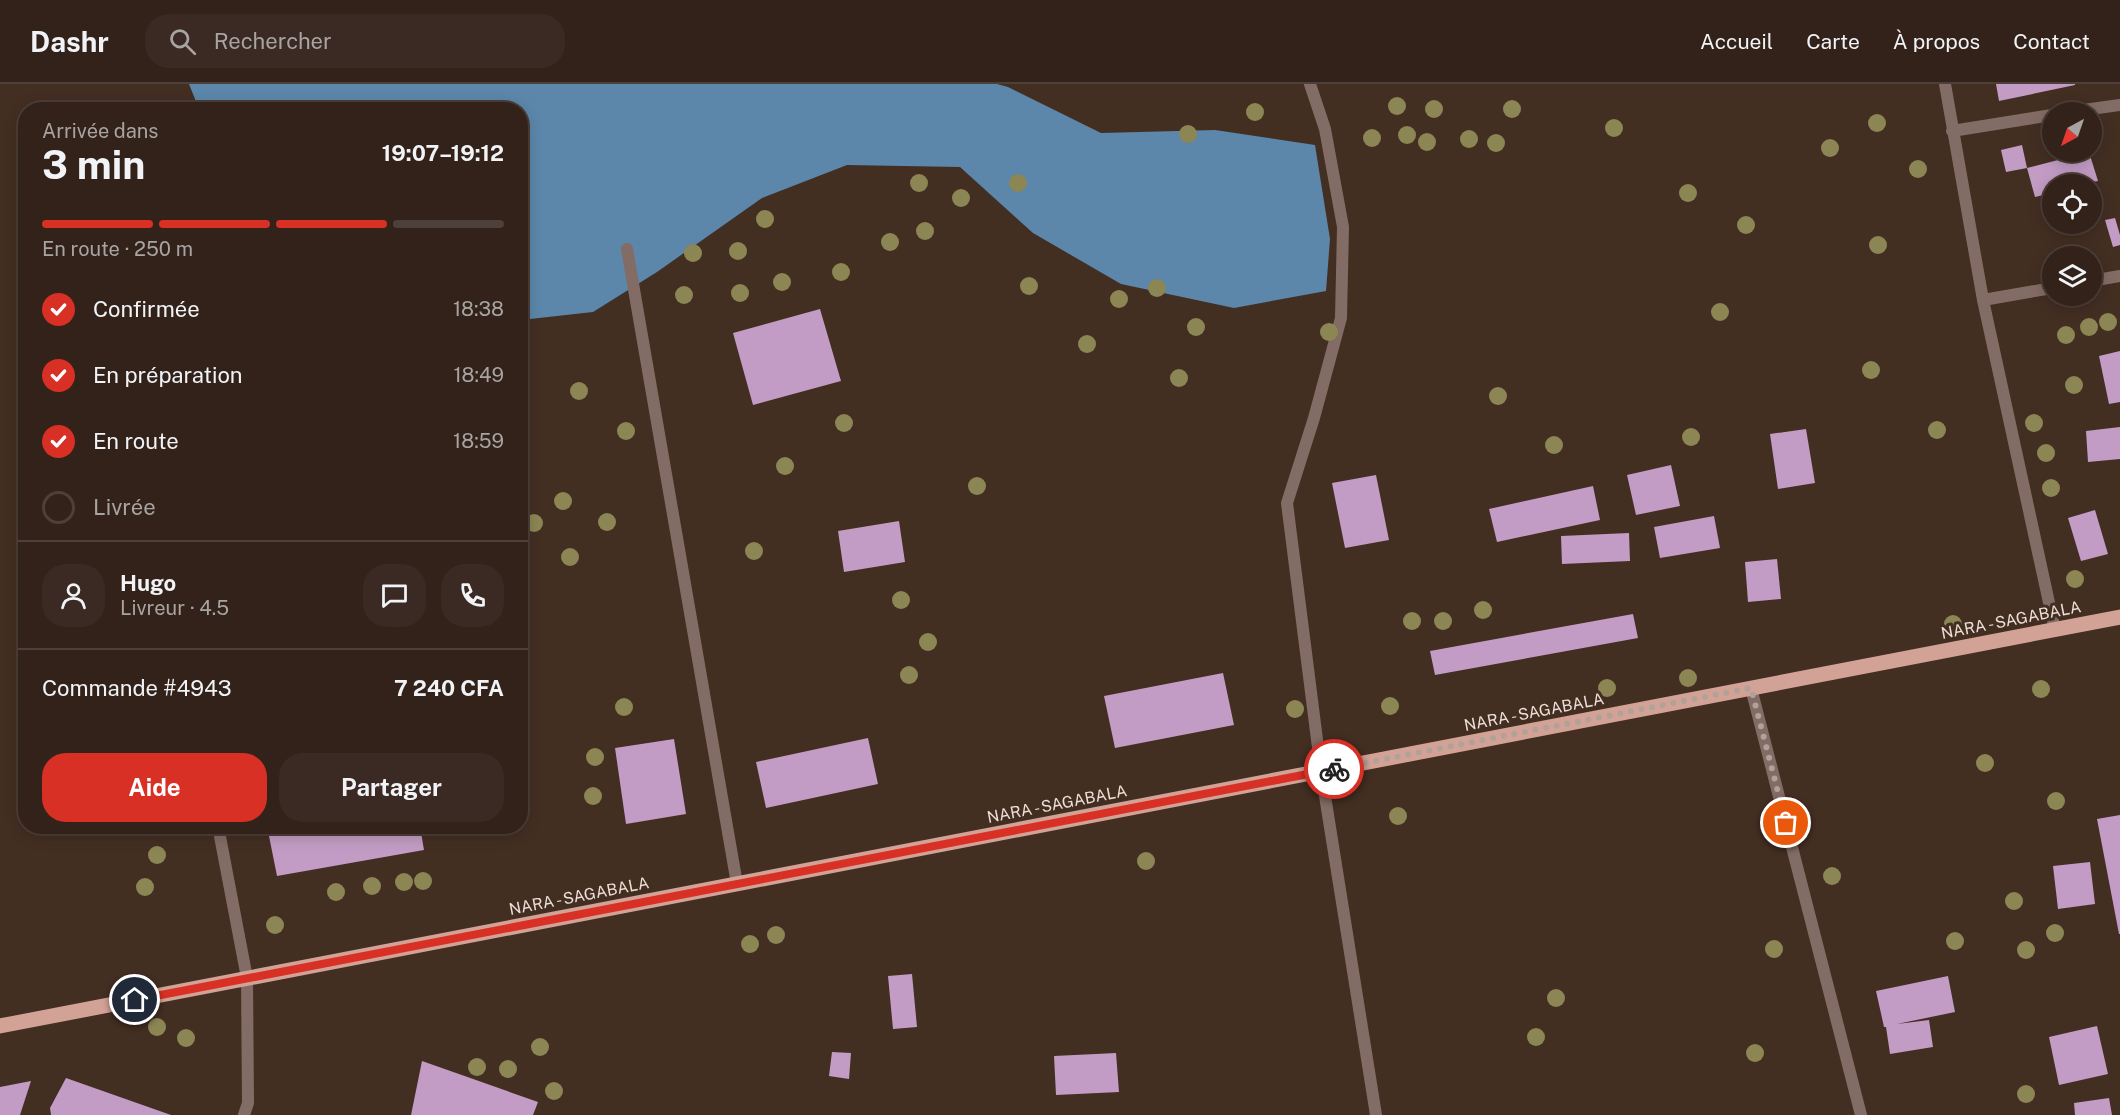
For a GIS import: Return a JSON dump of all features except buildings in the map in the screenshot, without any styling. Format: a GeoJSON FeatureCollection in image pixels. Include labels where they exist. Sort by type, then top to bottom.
{"type":"FeatureCollection","features":[{"type":"Feature","properties":{"kind":"main road","name":"NARA - SAGABALA"},"geometry":{"type":"LineString","coordinates":[[0,1026],[2120,617]]}},
{"type":"Feature","properties":{"kind":"street"},"geometry":{"type":"LineString","coordinates":[[1310,84],[1325,129],[1343,227],[1341,318],[1314,418],[1287,503],[1321,771],[1376,1115]]}},
{"type":"Feature","properties":{"kind":"street"},"geometry":{"type":"LineString","coordinates":[[1945,84],[1983,300],[2055,630]]}},
{"type":"Feature","properties":{"kind":"street"},"geometry":{"type":"LineString","coordinates":[[2102,107],[2120,105]]}},
{"type":"Feature","properties":{"kind":"street"},"geometry":{"type":"LineString","coordinates":[[1952,131],[2042,117]]}},
{"type":"Feature","properties":{"kind":"street"},"geometry":{"type":"LineString","coordinates":[[627,249],[737,884]]}},
{"type":"Feature","properties":{"kind":"street"},"geometry":{"type":"LineString","coordinates":[[2102,279],[2120,276]]}},
{"type":"Feature","properties":{"kind":"street"},"geometry":{"type":"LineString","coordinates":[[1983,300],[2042,290]]}},
{"type":"Feature","properties":{"kind":"street"},"geometry":{"type":"LineString","coordinates":[[1751,688],[1861,1115]]}},
{"type":"Feature","properties":{"kind":"street"},"geometry":{"type":"LineString","coordinates":[[220,834],[247,978],[248,1103],[244,1115]]}},
{"type":"Feature","properties":{"kind":"water"},"geometry":{"type":"Polygon","coordinates":[[[189,84],[997,84],[1008,87],[1101,133],[1215,130],[1315,145],[1330,239],[1326,291],[1234,308],[1121,284],[1033,233],[960,167],[847,165],[762,198],[657,272],[593,312],[528,319],[528,102],[196,102],[189,84]]]}},
{"type":"Feature","properties":{"kind":"way so far"},"geometry":{"type":"LineString","coordinates":[[1334,769],[1751,688],[1786,823]]}},
{"type":"Feature","properties":{"kind":"route"},"geometry":{"type":"LineString","coordinates":[[135,1000],[1334,769]]}}]}
